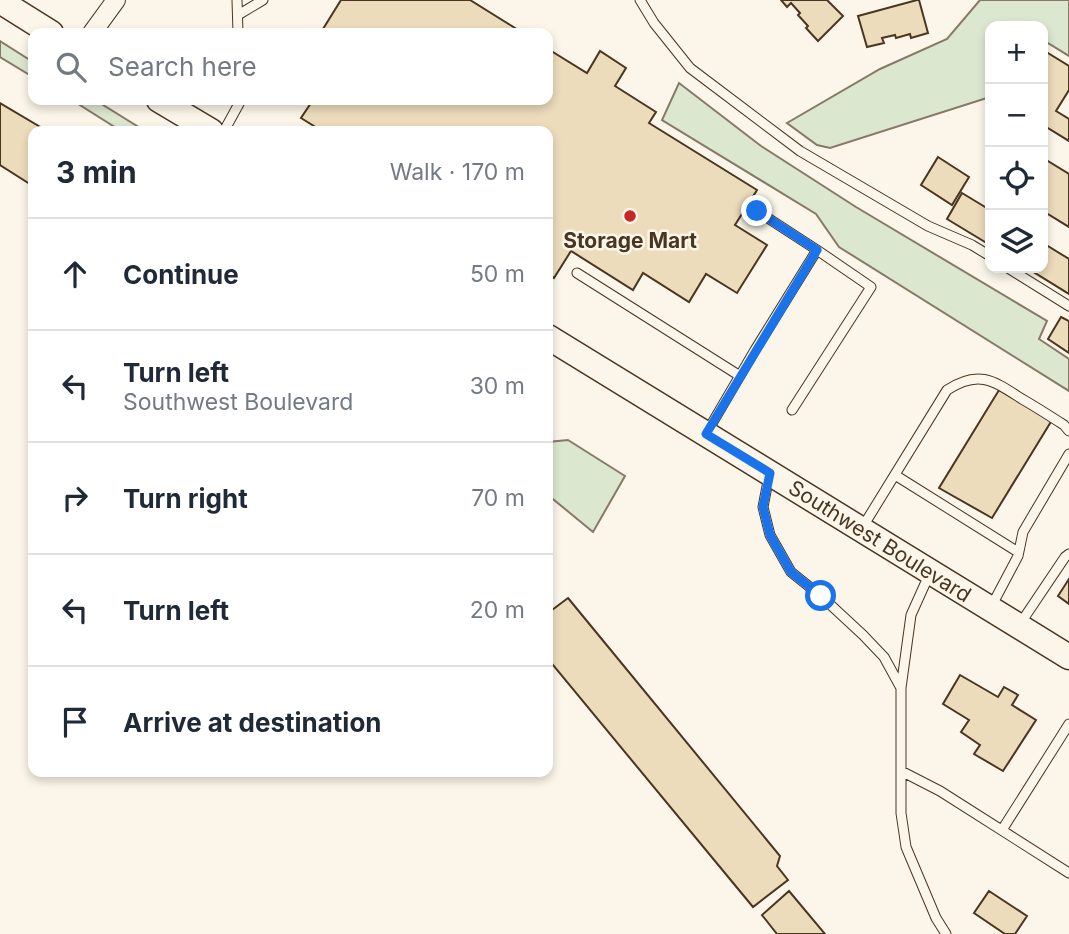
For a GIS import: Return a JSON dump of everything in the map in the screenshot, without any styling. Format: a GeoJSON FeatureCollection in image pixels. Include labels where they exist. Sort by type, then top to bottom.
{"type":"FeatureCollection","features":[{"type":"Feature","properties":{"kind":"main road"},"geometry":{"type":"LineString","coordinates":[[0,1],[43,28]]}},
{"type":"Feature","properties":{"kind":"main road"},"geometry":{"type":"LineString","coordinates":[[167,105],[203,126]]}},
{"type":"Feature","properties":{"kind":"main road","name":"Southwest Boulevard"},"geometry":{"type":"LineString","coordinates":[[553,340],[1069,657]]}},
{"type":"Feature","properties":{"kind":"street"},"geometry":{"type":"LineString","coordinates":[[96,28],[116,0]]}},
{"type":"Feature","properties":{"kind":"lane"},"geometry":{"type":"LineString","coordinates":[[237,0],[238,28]]}},
{"type":"Feature","properties":{"kind":"lane"},"geometry":{"type":"LineString","coordinates":[[237,15],[263,0]]}},
{"type":"Feature","properties":{"kind":"lane"},"geometry":{"type":"LineString","coordinates":[[640,0],[654,23],[690,68],[800,151],[928,226],[985,253]]}},
{"type":"Feature","properties":{"kind":"lane"},"geometry":{"type":"LineString","coordinates":[[227,126],[238,105]]}},
{"type":"Feature","properties":{"kind":"lane"},"geometry":{"type":"LineString","coordinates":[[757,211],[871,287],[792,410]]}},
{"type":"Feature","properties":{"kind":"lane"},"geometry":{"type":"LineString","coordinates":[[706,434],[817,250]]}},
{"type":"Feature","properties":{"kind":"lane"},"geometry":{"type":"LineString","coordinates":[[577,273],[740,376]]}},
{"type":"Feature","properties":{"kind":"lane"},"geometry":{"type":"LineString","coordinates":[[1016,273],[1069,306]]}},
{"type":"Feature","properties":{"kind":"lane"},"geometry":{"type":"LineString","coordinates":[[861,530],[947,390],[960,382],[972,379],[995,382],[1064,425],[1069,431]]}},
{"type":"Feature","properties":{"kind":"lane"},"geometry":{"type":"LineString","coordinates":[[990,609],[1018,556],[1023,532],[1069,454]]}},
{"type":"Feature","properties":{"kind":"lane"},"geometry":{"type":"LineString","coordinates":[[770,473],[763,507],[770,535],[791,572],[821,596],[884,657],[901,688]]}},
{"type":"Feature","properties":{"kind":"lane"},"geometry":{"type":"LineString","coordinates":[[895,475],[1018,552]]}},
{"type":"Feature","properties":{"kind":"lane"},"geometry":{"type":"LineString","coordinates":[[1018,626],[1069,554]]}},
{"type":"Feature","properties":{"kind":"lane"},"geometry":{"type":"LineString","coordinates":[[930,572],[911,615],[901,688],[901,813],[906,847],[936,918],[946,934]]}},
{"type":"Feature","properties":{"kind":"lane"},"geometry":{"type":"LineString","coordinates":[[1002,830],[1069,724]]}},
{"type":"Feature","properties":{"kind":"lane"},"geometry":{"type":"LineString","coordinates":[[901,771],[940,791],[1069,873]]}},
{"type":"Feature","properties":{"kind":"green space"},"geometry":{"type":"Polygon","coordinates":[[[980,0],[1069,0],[1069,56],[1048,43],[1048,21],[985,21],[985,99],[830,148],[817,145],[787,123],[880,69],[947,39],[980,0]]]}},
{"type":"Feature","properties":{"kind":"green space"},"geometry":{"type":"Polygon","coordinates":[[[0,41],[28,59],[28,74],[0,57],[0,41]]]}},
{"type":"Feature","properties":{"kind":"green space"},"geometry":{"type":"Polygon","coordinates":[[[679,83],[761,146],[856,207],[1047,321],[1039,339],[1069,359],[1069,391],[839,247],[816,214],[662,120],[679,83]]]}},
{"type":"Feature","properties":{"kind":"green space"},"geometry":{"type":"Polygon","coordinates":[[[80,105],[103,105],[137,126],[113,126],[80,105]]]}},
{"type":"Feature","properties":{"kind":"green space"},"geometry":{"type":"Polygon","coordinates":[[[568,440],[625,476],[593,532],[553,499],[553,442],[568,440]]]}},
{"type":"Feature","properties":{"kind":"building"},"geometry":{"type":"Polygon","coordinates":[[[341,0],[470,0],[515,28],[324,28],[341,0]]]}},
{"type":"Feature","properties":{"kind":"building"},"geometry":{"type":"Polygon","coordinates":[[[781,0],[827,0],[843,16],[818,41],[806,28],[808,26],[791,3],[787,7],[781,0]]]}},
{"type":"Feature","properties":{"kind":"building"},"geometry":{"type":"Polygon","coordinates":[[[919,0],[928,33],[911,38],[910,34],[896,38],[895,35],[882,38],[884,43],[867,47],[858,16],[919,0]]]}},
{"type":"Feature","properties":{"kind":"building"},"geometry":{"type":"Polygon","coordinates":[[[600,51],[626,68],[615,86],[656,112],[649,123],[757,190],[735,225],[767,245],[737,293],[706,274],[689,302],[643,273],[633,290],[571,251],[554,278],[553,126],[314,126],[301,118],[310,105],[553,105],[553,52],[587,73],[600,51]]]}},
{"type":"Feature","properties":{"kind":"building"},"geometry":{"type":"Polygon","coordinates":[[[1048,53],[1069,66],[1069,90],[1056,111],[1069,119],[1069,141],[1048,128],[1048,53]]]}},
{"type":"Feature","properties":{"kind":"building"},"geometry":{"type":"Polygon","coordinates":[[[0,103],[39,126],[28,126],[28,183],[0,165],[0,103]]]}},
{"type":"Feature","properties":{"kind":"building"},"geometry":{"type":"Polygon","coordinates":[[[938,157],[969,177],[952,205],[921,185],[938,157]]]}},
{"type":"Feature","properties":{"kind":"building"},"geometry":{"type":"Polygon","coordinates":[[[1048,161],[1069,174],[1069,227],[1048,214],[1048,161]]]}},
{"type":"Feature","properties":{"kind":"building"},"geometry":{"type":"Polygon","coordinates":[[[962,193],[985,207],[985,242],[947,219],[962,193]]]}},
{"type":"Feature","properties":{"kind":"building"},"geometry":{"type":"Polygon","coordinates":[[[1048,246],[1069,259],[1069,294],[1035,273],[1048,273],[1048,246]]]}},
{"type":"Feature","properties":{"kind":"building"},"geometry":{"type":"Polygon","coordinates":[[[1061,317],[1069,321],[1069,353],[1048,339],[1061,317]]]}},
{"type":"Feature","properties":{"kind":"building"},"geometry":{"type":"Polygon","coordinates":[[[999,390],[1052,420],[992,518],[939,488],[999,390]]]}},
{"type":"Feature","properties":{"kind":"building"},"geometry":{"type":"Polygon","coordinates":[[[1069,579],[1069,604],[1058,596],[1069,579]]]}},
{"type":"Feature","properties":{"kind":"building"},"geometry":{"type":"Polygon","coordinates":[[[568,598],[780,856],[777,866],[788,880],[753,907],[553,665],[553,609],[568,598]]]}},
{"type":"Feature","properties":{"kind":"building"},"geometry":{"type":"Polygon","coordinates":[[[960,675],[998,697],[1004,687],[1018,695],[1012,705],[1036,720],[1003,771],[974,754],[980,745],[961,732],[969,720],[943,704],[960,675]]]}},
{"type":"Feature","properties":{"kind":"building"},"geometry":{"type":"Polygon","coordinates":[[[789,891],[825,934],[777,934],[762,915],[789,891]]]}},
{"type":"Feature","properties":{"kind":"building"},"geometry":{"type":"Polygon","coordinates":[[[989,891],[1027,916],[1015,934],[1005,934],[974,913],[989,891]]]}},
{"type":"Feature","properties":{"kind":"place","name":"Storage Mart"},"geometry":{"type":"Point","coordinates":[630,216]}},
{"type":"Feature","properties":{"kind":"route"},"geometry":{"type":"LineString","coordinates":[[757,211],[817,250],[706,434],[770,473],[763,507],[770,535],[791,572],[821,596]]}}]}
